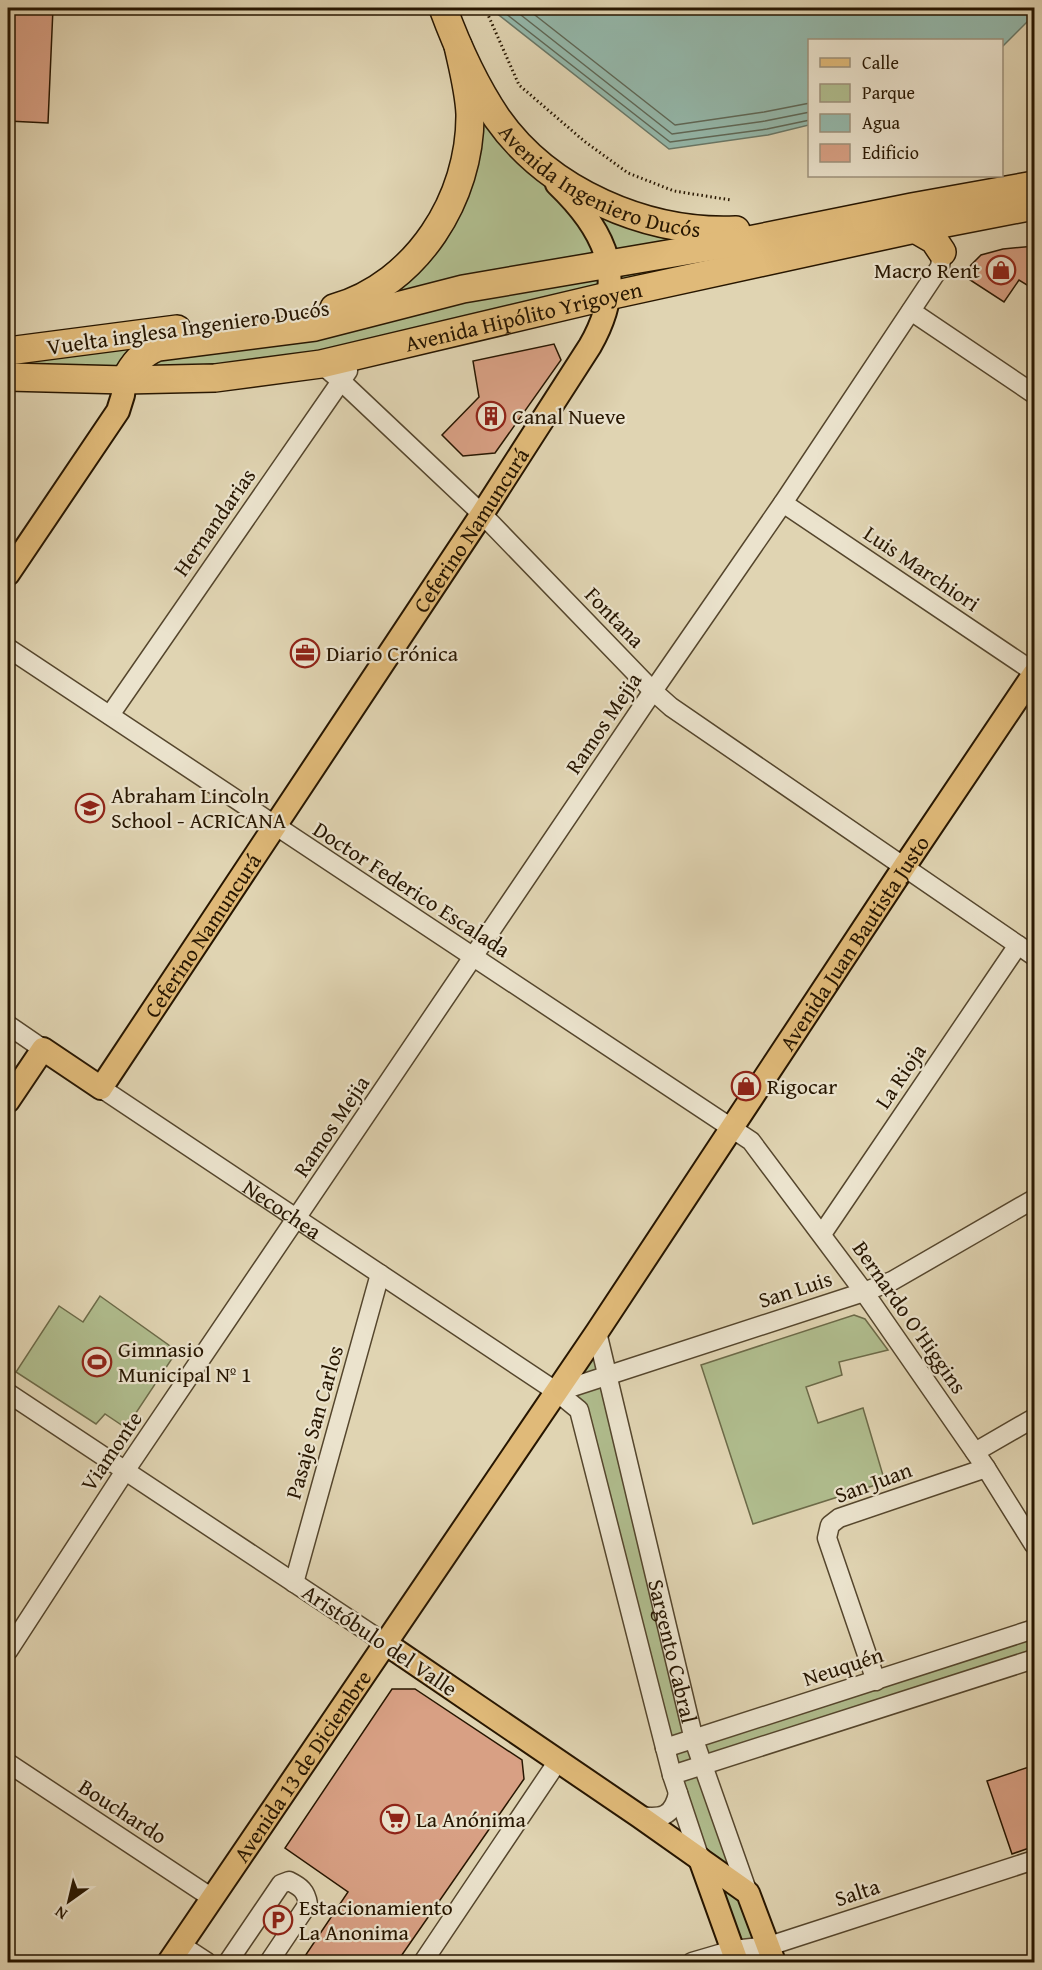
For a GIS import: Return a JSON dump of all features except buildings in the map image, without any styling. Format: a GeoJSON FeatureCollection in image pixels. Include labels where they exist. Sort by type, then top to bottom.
{"type":"FeatureCollection","features":[{"type":"Feature","properties":{"kind":"highway","name":"Avenida Ingeniero Ducós"},"geometry":{"type":"LineString","coordinates":[[442,8],[480,92],[498,120],[539,164],[562,181],[587,195],[641,217],[687,228],[727,231],[833,223]]}},
{"type":"Feature","properties":{"kind":"highway","name":"Vuelta inglesa Ingeniero Ducós"},"geometry":{"type":"LineString","coordinates":[[8,351],[308,314],[337,307],[382,285],[400,272],[431,238],[442,221],[459,183],[466,159],[470,114],[458,46]]}},
{"type":"Feature","properties":{"kind":"highway"},"geometry":{"type":"LineString","coordinates":[[125,380],[138,359],[147,351],[158,347],[315,327],[464,289],[744,241],[1035,185]]}},
{"type":"Feature","properties":{"kind":"highway","name":"Avenida Hipólito Yrigoyen"},"geometry":{"type":"LineString","coordinates":[[8,377],[125,380],[331,372],[359,355],[608,296],[915,229],[1035,207]]}},
{"type":"Feature","properties":{"kind":"highway"},"geometry":{"type":"LineString","coordinates":[[915,229],[934,240],[942,252]]}},
{"type":"Feature","properties":{"kind":"main road"},"geometry":{"type":"LineString","coordinates":[[498,120],[528,158],[583,211],[600,237],[609,264]]}},
{"type":"Feature","properties":{"kind":"main road","name":"Ceferino Namuncurá"},"geometry":{"type":"LineString","coordinates":[[101,1088],[482,514],[590,346],[603,321],[608,296],[609,264]]}},
{"type":"Feature","properties":{"kind":"main road"},"geometry":{"type":"LineString","coordinates":[[8,574],[118,411],[125,380]]}},
{"type":"Feature","properties":{"kind":"main road","name":"Avenida Juan Bautista Justo"},"geometry":{"type":"LineString","coordinates":[[557,1392],[1035,673]]}},
{"type":"Feature","properties":{"kind":"main road"},"geometry":{"type":"LineString","coordinates":[[8,1101],[43,1049]]}},
{"type":"Feature","properties":{"kind":"main road","name":"Necochea"},"geometry":{"type":"LineString","coordinates":[[43,1049],[101,1088]]}},
{"type":"Feature","properties":{"kind":"main road","name":"Avenida 13 de Diciembre"},"geometry":{"type":"LineString","coordinates":[[175,1954],[557,1392]]}},
{"type":"Feature","properties":{"kind":"main road","name":"Aristóbulo del Valle"},"geometry":{"type":"LineString","coordinates":[[385,1643],[639,1815],[747,1893]]}},
{"type":"Feature","properties":{"kind":"main road"},"geometry":{"type":"LineString","coordinates":[[700,1859],[735,1956]]}},
{"type":"Feature","properties":{"kind":"main road","name":"Sargento Cabral"},"geometry":{"type":"LineString","coordinates":[[747,1893],[771,1954]]}},
{"type":"Feature","properties":{"kind":"street","name":"Ramos Mejia"},"geometry":{"type":"LineString","coordinates":[[297,1219],[652,691],[783,503],[940,267],[942,252]]}},
{"type":"Feature","properties":{"kind":"street"},"geometry":{"type":"LineString","coordinates":[[910,311],[1035,394]]}},
{"type":"Feature","properties":{"kind":"street","name":"Fontana"},"geometry":{"type":"LineString","coordinates":[[331,372],[482,514],[652,691],[671,707],[1029,953]]}},
{"type":"Feature","properties":{"kind":"street","name":"Hernandarias"},"geometry":{"type":"LineString","coordinates":[[110,715],[331,372]]}},
{"type":"Feature","properties":{"kind":"street","name":"Luis Marchiori"},"geometry":{"type":"LineString","coordinates":[[783,503],[1035,673]]}},
{"type":"Feature","properties":{"kind":"street","name":"Doctor Federico Escalada"},"geometry":{"type":"LineString","coordinates":[[8,648],[732,1128]]}},
{"type":"Feature","properties":{"kind":"street","name":"La Rioja"},"geometry":{"type":"LineString","coordinates":[[822,1234],[1029,953]]}},
{"type":"Feature","properties":{"kind":"street","name":"Necochea"},"geometry":{"type":"LineString","coordinates":[[8,1025],[43,1049]]}},
{"type":"Feature","properties":{"kind":"street","name":"Necochea"},"geometry":{"type":"LineString","coordinates":[[101,1088],[557,1392],[579,1410],[665,1748],[700,1859]]}},
{"type":"Feature","properties":{"kind":"street","name":"Bernardo O'Higgins"},"geometry":{"type":"LineString","coordinates":[[732,1128],[751,1141],[822,1234],[986,1468],[1035,1545]]}},
{"type":"Feature","properties":{"kind":"street","name":"San Luis"},"geometry":{"type":"LineString","coordinates":[[557,1392],[892,1281],[1035,1198]]}},
{"type":"Feature","properties":{"kind":"street","name":"Viamonte"},"geometry":{"type":"LineString","coordinates":[[8,1651],[125,1471],[297,1219]]}},
{"type":"Feature","properties":{"kind":"street","name":"Pasaje San Carlos"},"geometry":{"type":"LineString","coordinates":[[294,1582],[380,1274]]}},
{"type":"Feature","properties":{"kind":"street","name":"Sargento Cabral"},"geometry":{"type":"LineString","coordinates":[[597,1332],[694,1740],[747,1893]]}},
{"type":"Feature","properties":{"kind":"street","name":"Aristóbulo del Valle"},"geometry":{"type":"LineString","coordinates":[[8,1393],[385,1643]]}},
{"type":"Feature","properties":{"kind":"street"},"geometry":{"type":"LineString","coordinates":[[975,1452],[1035,1418]]}},
{"type":"Feature","properties":{"kind":"street","name":"San Juan"},"geometry":{"type":"LineString","coordinates":[[876,1681],[827,1538],[830,1525],[838,1518],[986,1468]]}},
{"type":"Feature","properties":{"kind":"street","name":"Neuquén"},"geometry":{"type":"LineString","coordinates":[[665,1748],[1035,1629]]}},
{"type":"Feature","properties":{"kind":"street"},"geometry":{"type":"LineString","coordinates":[[639,1815],[655,1818],[666,1815],[675,1806],[675,1784],[702,1766],[1035,1659]]}},
{"type":"Feature","properties":{"kind":"street"},"geometry":{"type":"LineString","coordinates":[[423,1962],[558,1761]]}},
{"type":"Feature","properties":{"kind":"street","name":"Bouchardo"},"geometry":{"type":"LineString","coordinates":[[8,1763],[212,1898]]}},
{"type":"Feature","properties":{"kind":"street","name":"Salta"},"geometry":{"type":"LineString","coordinates":[[692,1962],[771,1954],[1035,1860]]}},
{"type":"Feature","properties":{"kind":"street"},"geometry":{"type":"LineString","coordinates":[[228,1962],[280,1884],[290,1881],[306,1893],[308,1904],[269,1962]]}},
{"type":"Feature","properties":{"kind":"street"},"geometry":{"type":"LineString","coordinates":[[175,1954],[207,1962]]}},
{"type":"Feature","properties":{"kind":"path"},"geometry":{"type":"LineString","coordinates":[[485,8],[519,85],[584,141],[628,173],[674,191],[730,200]]}},
{"type":"Feature","properties":{"kind":"green space"},"geometry":{"type":"Polygon","coordinates":[[[468,95],[562,181],[727,231],[912,207],[321,364],[8,377],[8,351],[307,314],[337,307],[431,238],[468,95]]]}},
{"type":"Feature","properties":{"kind":"green space","name":"Gimnasio Municipal Nº 1"},"geometry":{"type":"Polygon","coordinates":[[[100,1296],[177,1351],[126,1428],[105,1414],[96,1424],[16,1372],[59,1306],[83,1322],[100,1296]]]}},
{"type":"Feature","properties":{"kind":"green space"},"geometry":{"type":"Polygon","coordinates":[[[854,1315],[865,1319],[888,1350],[839,1362],[842,1375],[806,1387],[818,1423],[863,1408],[885,1482],[753,1524],[701,1365],[854,1315]]]}},
{"type":"Feature","properties":{"kind":"green space"},"geometry":{"type":"Polygon","coordinates":[[[597,1332],[694,1739],[1034,1629],[1034,1659],[702,1766],[774,1962],[737,1962],[700,1859],[579,1410],[557,1392],[597,1332]]]}},
{"type":"Feature","properties":{"kind":"water"},"geometry":{"type":"Polygon","coordinates":[[[501,8],[1034,8],[1034,15],[1003,46],[1003,39],[808,39],[808,125],[768,135],[669,149],[495,12],[501,8]]]}},
{"type":"Feature","properties":{"kind":"place","name":"Macro Rent"},"geometry":{"type":"Point","coordinates":[1001,270]}},
{"type":"Feature","properties":{"kind":"place","name":"Canal Nueve"},"geometry":{"type":"Point","coordinates":[491,416]}},
{"type":"Feature","properties":{"kind":"place","name":"Diario Crónica"},"geometry":{"type":"Point","coordinates":[305,653]}},
{"type":"Feature","properties":{"kind":"place","name":"Abraham Lincoln School - ACRICANA"},"geometry":{"type":"Point","coordinates":[90,808]}},
{"type":"Feature","properties":{"kind":"place","name":"Rigocar"},"geometry":{"type":"Point","coordinates":[746,1086]}},
{"type":"Feature","properties":{"kind":"place","name":"Gimnasio Municipal Nº 1"},"geometry":{"type":"Point","coordinates":[97,1362]}},
{"type":"Feature","properties":{"kind":"place","name":"La Anónima"},"geometry":{"type":"Point","coordinates":[395,1819]}},
{"type":"Feature","properties":{"kind":"place","name":"Estacionamiento La Anonima"},"geometry":{"type":"Point","coordinates":[278,1920]}}]}
